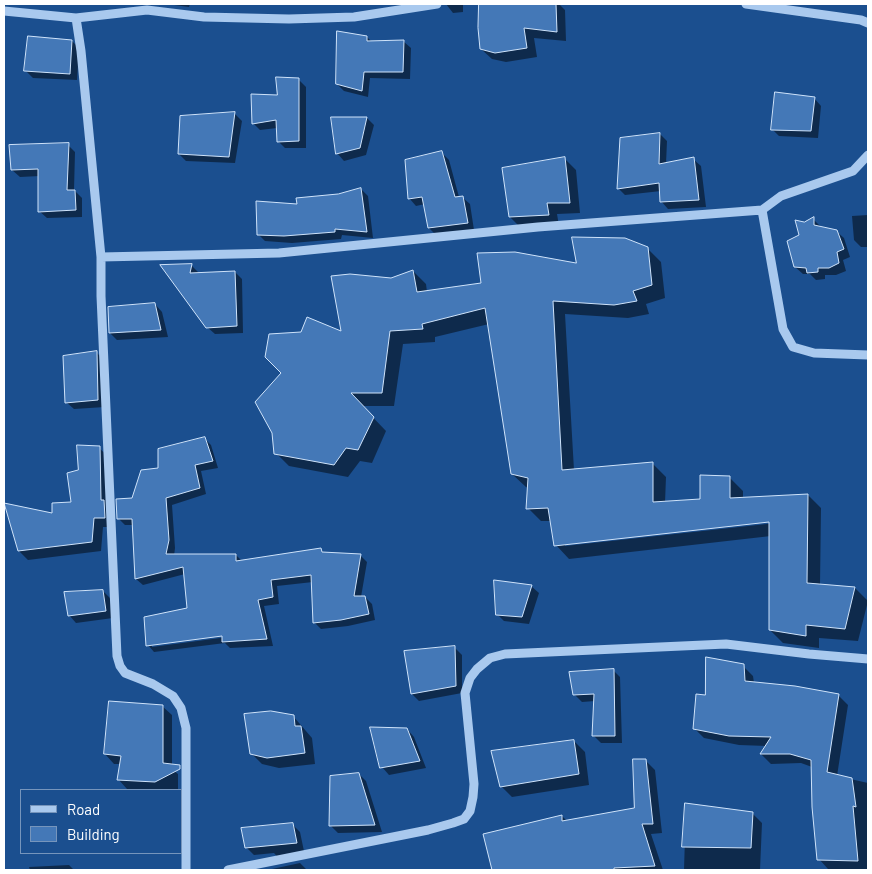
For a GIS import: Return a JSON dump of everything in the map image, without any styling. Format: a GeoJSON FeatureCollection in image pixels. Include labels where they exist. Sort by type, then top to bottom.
{"type":"FeatureCollection","features":[{"type":"Feature","properties":{"kind":"street"},"geometry":{"type":"LineString","coordinates":[[4,11],[76,18],[147,10],[204,17],[289,19],[354,17],[437,4]]}},
{"type":"Feature","properties":{"kind":"street"},"geometry":{"type":"LineString","coordinates":[[751,4],[861,20],[868,23]]}},
{"type":"Feature","properties":{"kind":"street"},"geometry":{"type":"LineString","coordinates":[[76,18],[81,51],[101,257],[101,296],[117,656],[120,666],[125,673],[153,684],[173,696],[180,708],[186,728],[186,870]]}},
{"type":"Feature","properties":{"kind":"street"},"geometry":{"type":"LineString","coordinates":[[101,257],[279,253],[538,227],[762,210],[781,196],[853,171],[868,155]]}},
{"type":"Feature","properties":{"kind":"street"},"geometry":{"type":"LineString","coordinates":[[762,210],[783,329],[794,347],[814,353],[868,356]]}},
{"type":"Feature","properties":{"kind":"street"},"geometry":{"type":"LineString","coordinates":[[228,870],[428,830],[453,824],[464,818],[470,811],[474,784],[465,694],[470,678],[490,658],[506,654],[726,644],[868,659]]}},
{"type":"Feature","properties":{"kind":"building"},"geometry":{"type":"Polygon","coordinates":[[[479,4],[556,4],[557,32],[524,28],[527,48],[495,53],[480,49],[478,28],[479,4]]]}},
{"type":"Feature","properties":{"kind":"building"},"geometry":{"type":"Polygon","coordinates":[[[337,31],[367,36],[367,41],[404,40],[403,72],[364,72],[362,91],[336,84],[337,31]]]}},
{"type":"Feature","properties":{"kind":"building"},"geometry":{"type":"Polygon","coordinates":[[[28,36],[72,40],[70,74],[24,71],[28,36]]]}},
{"type":"Feature","properties":{"kind":"building"},"geometry":{"type":"Polygon","coordinates":[[[276,77],[299,78],[299,141],[277,142],[276,120],[252,124],[251,94],[277,95],[276,77]]]}},
{"type":"Feature","properties":{"kind":"building"},"geometry":{"type":"Polygon","coordinates":[[[775,92],[815,97],[811,131],[771,130],[775,92]]]}},
{"type":"Feature","properties":{"kind":"building"},"geometry":{"type":"Polygon","coordinates":[[[235,112],[229,157],[178,154],[180,116],[235,112]]]}},
{"type":"Feature","properties":{"kind":"building"},"geometry":{"type":"Polygon","coordinates":[[[331,117],[367,117],[360,148],[336,154],[331,117]]]}},
{"type":"Feature","properties":{"kind":"building"},"geometry":{"type":"Polygon","coordinates":[[[660,133],[659,164],[694,157],[699,200],[660,202],[659,183],[617,189],[620,138],[660,133]]]}},
{"type":"Feature","properties":{"kind":"building"},"geometry":{"type":"Polygon","coordinates":[[[69,143],[67,190],[75,190],[76,210],[38,212],[38,169],[11,170],[9,145],[69,143]]]}},
{"type":"Feature","properties":{"kind":"building"},"geometry":{"type":"Polygon","coordinates":[[[442,151],[455,197],[463,196],[468,223],[428,228],[422,197],[408,199],[405,160],[442,151]]]}},
{"type":"Feature","properties":{"kind":"building"},"geometry":{"type":"Polygon","coordinates":[[[565,157],[570,203],[547,203],[549,215],[509,217],[502,168],[565,157]]]}},
{"type":"Feature","properties":{"kind":"building"},"geometry":{"type":"Polygon","coordinates":[[[361,188],[367,232],[335,229],[335,232],[284,236],[257,235],[256,201],[297,204],[296,198],[338,194],[361,188]]]}},
{"type":"Feature","properties":{"kind":"building"},"geometry":{"type":"Polygon","coordinates":[[[814,217],[814,225],[837,230],[844,249],[837,252],[839,263],[829,268],[818,268],[818,272],[807,273],[806,268],[794,267],[787,241],[799,235],[795,220],[804,222],[814,217]]]}},
{"type":"Feature","properties":{"kind":"building"},"geometry":{"type":"Polygon","coordinates":[[[572,237],[625,238],[648,247],[652,285],[633,291],[637,301],[614,305],[553,301],[562,470],[653,462],[653,502],[700,499],[700,475],[730,476],[730,498],[808,494],[807,583],[855,587],[845,629],[806,625],[806,636],[769,630],[769,522],[554,546],[548,508],[526,509],[528,478],[511,474],[485,308],[422,324],[423,329],[390,331],[382,393],[351,393],[374,417],[358,450],[346,448],[334,465],[274,454],[272,433],[255,402],[281,373],[265,357],[269,334],[301,332],[307,317],[341,331],[331,276],[350,274],[391,278],[413,270],[417,292],[481,283],[477,253],[515,252],[576,263],[572,237]]]}},
{"type":"Feature","properties":{"kind":"building"},"geometry":{"type":"Polygon","coordinates":[[[192,264],[190,273],[235,271],[237,326],[206,328],[160,265],[192,264]]]}},
{"type":"Feature","properties":{"kind":"building"},"geometry":{"type":"Polygon","coordinates":[[[155,303],[161,330],[109,333],[108,307],[155,303]]]}},
{"type":"Feature","properties":{"kind":"building"},"geometry":{"type":"Polygon","coordinates":[[[97,351],[98,400],[65,403],[63,356],[97,351]]]}},
{"type":"Feature","properties":{"kind":"building"},"geometry":{"type":"Polygon","coordinates":[[[205,437],[213,461],[195,465],[200,488],[166,498],[169,540],[166,554],[236,554],[236,561],[321,548],[322,552],[361,554],[354,596],[365,596],[369,614],[313,623],[311,575],[271,580],[273,597],[258,600],[267,639],[222,642],[222,636],[146,646],[144,617],[187,608],[183,567],[135,579],[132,519],[117,519],[116,499],[132,498],[141,470],[158,468],[158,449],[205,437]]]}},
{"type":"Feature","properties":{"kind":"building"},"geometry":{"type":"Polygon","coordinates":[[[77,445],[100,446],[101,500],[104,500],[105,518],[94,518],[92,542],[18,551],[4,503],[52,513],[52,503],[71,502],[67,473],[78,470],[77,445]]]}},
{"type":"Feature","properties":{"kind":"building"},"geometry":{"type":"Polygon","coordinates":[[[494,580],[532,585],[522,617],[496,615],[494,580]]]}},
{"type":"Feature","properties":{"kind":"building"},"geometry":{"type":"Polygon","coordinates":[[[103,590],[106,611],[68,616],[64,592],[103,590]]]}},
{"type":"Feature","properties":{"kind":"building"},"geometry":{"type":"Polygon","coordinates":[[[455,646],[456,686],[411,694],[404,651],[455,646]]]}},
{"type":"Feature","properties":{"kind":"building"},"geometry":{"type":"Polygon","coordinates":[[[706,657],[744,664],[745,681],[795,686],[839,694],[827,772],[852,778],[856,807],[853,806],[858,861],[817,860],[812,807],[811,760],[790,754],[760,754],[771,737],[729,736],[693,729],[696,694],[705,695],[706,657]]]}},
{"type":"Feature","properties":{"kind":"building"},"geometry":{"type":"Polygon","coordinates":[[[614,669],[615,736],[592,736],[594,694],[573,695],[569,672],[614,669]]]}},
{"type":"Feature","properties":{"kind":"building"},"geometry":{"type":"Polygon","coordinates":[[[109,701],[163,705],[163,763],[180,765],[180,769],[155,782],[117,780],[121,756],[104,754],[109,701]]]}},
{"type":"Feature","properties":{"kind":"building"},"geometry":{"type":"Polygon","coordinates":[[[271,711],[294,715],[295,726],[301,726],[305,753],[267,758],[250,754],[244,714],[271,711]]]}},
{"type":"Feature","properties":{"kind":"building"},"geometry":{"type":"Polygon","coordinates":[[[370,727],[407,728],[420,761],[380,768],[370,727]]]}},
{"type":"Feature","properties":{"kind":"building"},"geometry":{"type":"Polygon","coordinates":[[[574,740],[579,774],[500,787],[491,751],[574,740]]]}},
{"type":"Feature","properties":{"kind":"building"},"geometry":{"type":"Polygon","coordinates":[[[633,759],[646,759],[653,824],[642,824],[655,866],[614,868],[614,870],[492,870],[483,834],[562,815],[562,821],[634,808],[633,759]]]}},
{"type":"Feature","properties":{"kind":"building"},"geometry":{"type":"Polygon","coordinates":[[[359,773],[375,825],[329,826],[330,776],[359,773]]]}},
{"type":"Feature","properties":{"kind":"building"},"geometry":{"type":"Polygon","coordinates":[[[685,803],[753,812],[751,848],[682,847],[685,803]]]}},
{"type":"Feature","properties":{"kind":"building"},"geometry":{"type":"Polygon","coordinates":[[[293,823],[297,843],[245,848],[241,828],[293,823]]]}}]}
